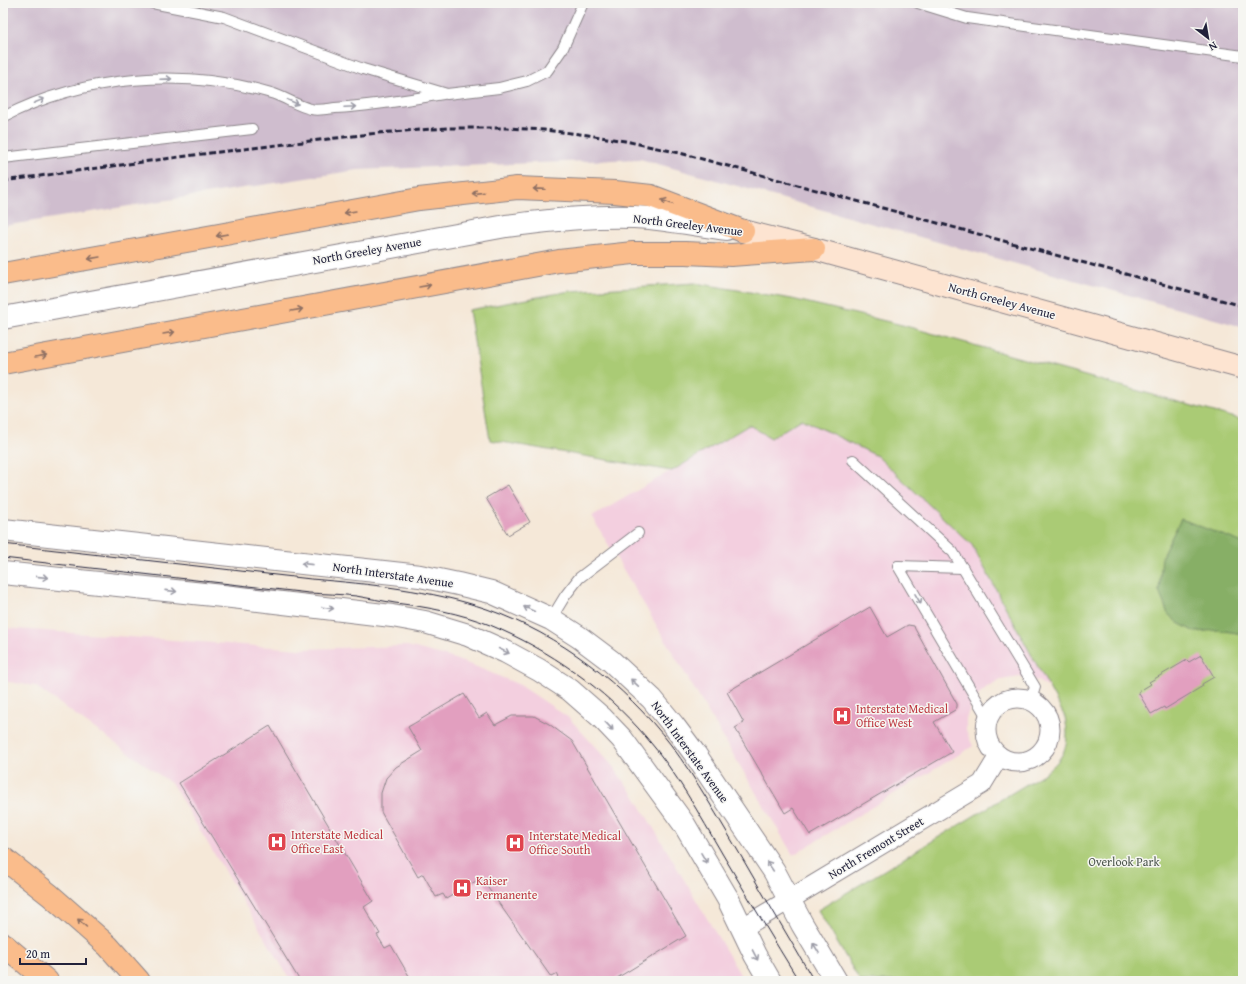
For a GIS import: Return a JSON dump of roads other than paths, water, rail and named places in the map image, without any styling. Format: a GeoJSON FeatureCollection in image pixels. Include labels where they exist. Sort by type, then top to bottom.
{"type":"FeatureCollection","features":[{"type":"Feature","properties":{"kind":"highway"},"geometry":{"type":"LineString","coordinates":[[3,274],[419,199],[517,188],[615,192],[651,196],[743,231]]}},
{"type":"Feature","properties":{"kind":"highway"},"geometry":{"type":"LineString","coordinates":[[3,363],[559,262],[633,253],[731,255],[814,249]]}},
{"type":"Feature","properties":{"kind":"highway"},"geometry":{"type":"LineString","coordinates":[[3,858],[50,895],[108,946],[139,981]]}},
{"type":"Feature","properties":{"kind":"highway"},"geometry":{"type":"LineString","coordinates":[[3,944],[47,981]]}},
{"type":"Feature","properties":{"kind":"main road","name":"North Greeley Avenue"},"geometry":{"type":"LineString","coordinates":[[743,231],[814,249],[1243,368]]}},
{"type":"Feature","properties":{"kind":"street","name":"North Greeley Avenue"},"geometry":{"type":"LineString","coordinates":[[3,318],[506,226],[554,220],[584,218],[649,218],[743,231]]}},
{"type":"Feature","properties":{"kind":"street","name":"North Interstate Avenue"},"geometry":{"type":"LineString","coordinates":[[3,530],[420,576],[491,592],[551,618],[612,661],[652,699],[661,710],[695,754],[774,871],[802,924],[836,981]]}},
{"type":"Feature","properties":{"kind":"street"},"geometry":{"type":"LineString","coordinates":[[3,573],[232,597],[392,616],[425,622],[468,635],[506,652],[540,670],[570,690],[602,718],[622,739],[684,824],[728,899],[755,955],[770,981]]}},
{"type":"Feature","properties":{"kind":"street"},"geometry":{"type":"LineString","coordinates":[[1021,698],[1031,700],[1046,714],[1050,732],[1048,741],[1039,755],[1023,762],[1006,760],[992,749],[987,739],[986,729],[988,719],[993,710],[1001,703],[1010,699],[1021,698]]}},
{"type":"Feature","properties":{"kind":"street","name":"North Fremont Street"},"geometry":{"type":"LineString","coordinates":[[742,928],[982,784],[999,756]]}},
{"type":"Feature","properties":{"kind":"lane"},"geometry":{"type":"LineString","coordinates":[[152,3],[224,17],[363,69],[447,94]]}},
{"type":"Feature","properties":{"kind":"lane"},"geometry":{"type":"LineString","coordinates":[[3,117],[50,97],[86,87],[133,80],[178,78],[228,84],[272,93],[311,109],[369,106],[499,88],[527,81],[547,70],[563,48],[583,3]]}},
{"type":"Feature","properties":{"kind":"lane"},"geometry":{"type":"LineString","coordinates":[[918,3],[967,18],[1243,56]]}},
{"type":"Feature","properties":{"kind":"lane"},"geometry":{"type":"LineString","coordinates":[[3,158],[252,129]]}},
{"type":"Feature","properties":{"kind":"lane"},"geometry":{"type":"LineString","coordinates":[[853,460],[953,552],[1035,687],[1031,700]]}},
{"type":"Feature","properties":{"kind":"lane"},"geometry":{"type":"LineString","coordinates":[[551,618],[579,578],[638,533]]}},
{"type":"Feature","properties":{"kind":"lane"},"geometry":{"type":"LineString","coordinates":[[963,568],[898,566],[988,719]]}},
{"type":"Feature","properties":{"kind":"tram line"},"geometry":{"type":"LineString","coordinates":[[3,544],[356,583],[422,592],[466,602],[487,609],[540,633],[565,647],[611,682],[633,702],[671,745],[708,800],[814,981]]}},
{"type":"Feature","properties":{"kind":"tram line"},"geometry":{"type":"LineString","coordinates":[[3,558],[309,593],[356,596],[419,606],[479,621],[534,646],[575,672],[594,687],[630,719],[646,737],[668,765],[687,794],[799,981]]}},
{"type":"Feature","properties":{"kind":"railway"},"geometry":{"type":"LineString","coordinates":[[3,181],[194,155],[378,133],[447,128],[507,128],[544,130],[625,141],[680,153],[1243,306]]}},
{"type":"Feature","properties":{"kind":"place","name":"Interstate Medical Office West"},"geometry":{"type":"Point","coordinates":[842,716]}},
{"type":"Feature","properties":{"kind":"place","name":"Interstate Medical Office East"},"geometry":{"type":"Point","coordinates":[277,842]}},
{"type":"Feature","properties":{"kind":"place","name":"Interstate Medical Office South"},"geometry":{"type":"Point","coordinates":[515,843]}},
{"type":"Feature","properties":{"kind":"place","name":"Kaiser Permanente"},"geometry":{"type":"Point","coordinates":[462,888]}},
{"type":"Feature","properties":{"kind":"park label","name":"Overlook Park"},"geometry":{"type":"Point","coordinates":[1124,862]}}]}
